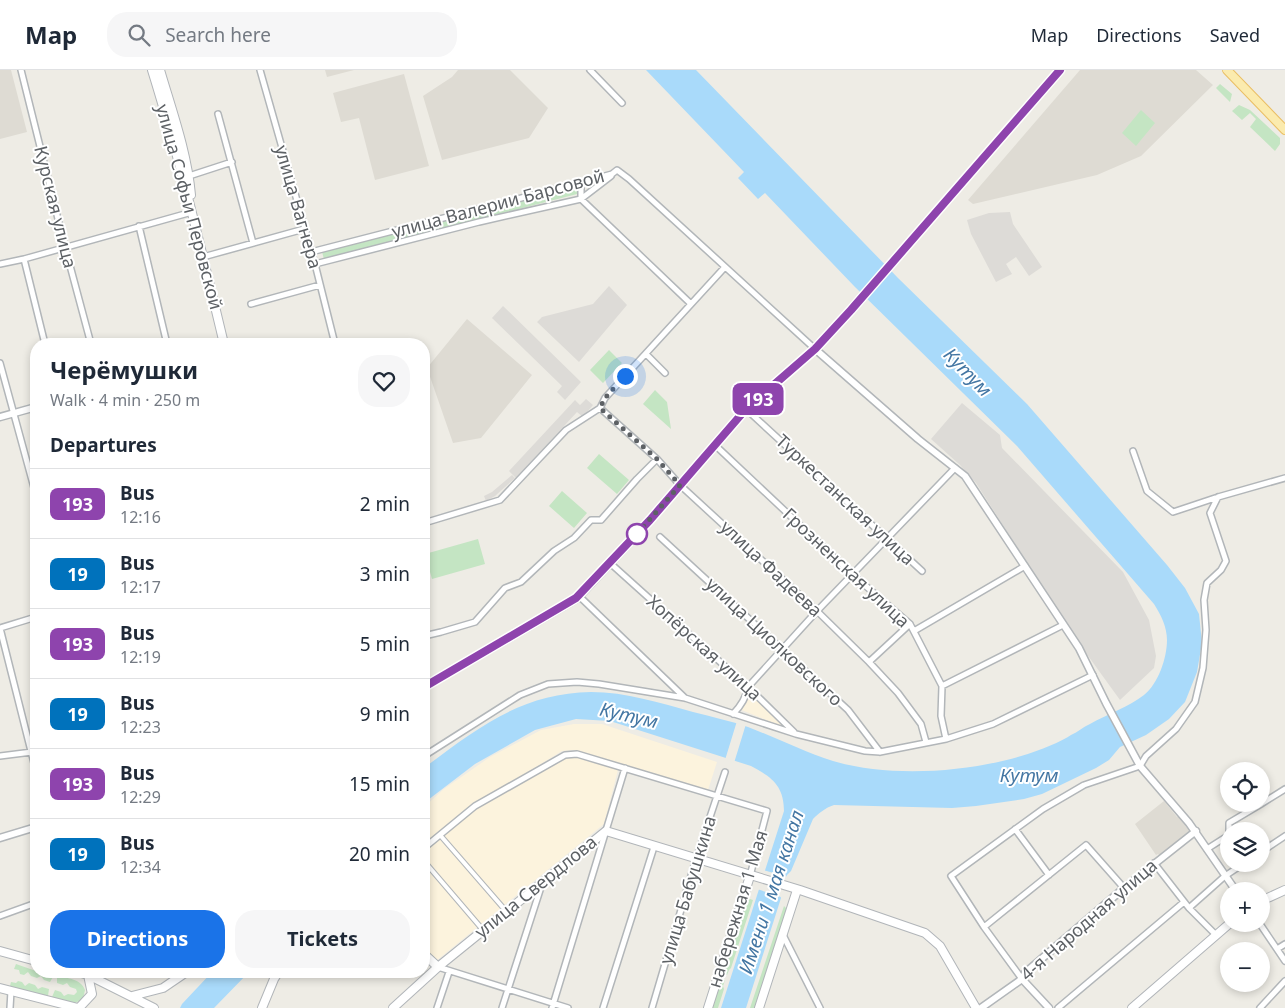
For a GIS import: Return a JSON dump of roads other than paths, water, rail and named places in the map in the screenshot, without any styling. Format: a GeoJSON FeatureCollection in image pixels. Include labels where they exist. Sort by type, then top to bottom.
{"type":"FeatureCollection","features":[{"type":"Feature","properties":{"kind":"main road","name":"улица Софьи Перовской"},"geometry":{"type":"LineString","coordinates":[[152,70],[192,212],[223,338]]}},
{"type":"Feature","properties":{"kind":"main road"},"geometry":{"type":"LineString","coordinates":[[160,70],[189,176],[192,212]]}},
{"type":"Feature","properties":{"kind":"main road"},"geometry":{"type":"LineString","coordinates":[[430,683],[579,596],[716,446],[746,409],[815,349],[851,310],[1060,70]]}},
{"type":"Feature","properties":{"kind":"main road"},"geometry":{"type":"LineString","coordinates":[[1227,70],[1285,130]]}},
{"type":"Feature","properties":{"kind":"main road","name":"улица Свердлова"},"geometry":{"type":"LineString","coordinates":[[430,974],[543,881],[606,832],[794,889],[925,933],[940,946],[976,1008]]}},
{"type":"Feature","properties":{"kind":"main road","name":"набережная 1 Мая"},"geometry":{"type":"LineString","coordinates":[[708,1008],[754,877]]}},
{"type":"Feature","properties":{"kind":"main road"},"geometry":{"type":"LineString","coordinates":[[760,1006],[783,934],[794,889]]}},
{"type":"Feature","properties":{"kind":"main road"},"geometry":{"type":"LineString","coordinates":[[1270,897],[1285,890]]}},
{"type":"Feature","properties":{"kind":"main road"},"geometry":{"type":"LineString","coordinates":[[1132,1008],[1220,932]]}},
{"type":"Feature","properties":{"kind":"main road"},"geometry":{"type":"LineString","coordinates":[[0,951],[30,959]]}},
{"type":"Feature","properties":{"kind":"main road"},"geometry":{"type":"LineString","coordinates":[[430,960],[438,967]]}},
{"type":"Feature","properties":{"kind":"main road"},"geometry":{"type":"LineString","coordinates":[[0,988],[79,1008],[92,994],[89,978]]}},
{"type":"Feature","properties":{"kind":"main road"},"geometry":{"type":"LineString","coordinates":[[98,978],[154,1008]]}},
{"type":"Feature","properties":{"kind":"main road"},"geometry":{"type":"LineString","coordinates":[[132,996],[163,988],[178,978]]}},
{"type":"Feature","properties":{"kind":"main road"},"geometry":{"type":"LineString","coordinates":[[262,1008],[275,978]]}},
{"type":"Feature","properties":{"kind":"main road","name":"улица Свердлова"},"geometry":{"type":"LineString","coordinates":[[393,1008],[426,978]]}},
{"type":"Feature","properties":{"kind":"street","name":"Курская улица"},"geometry":{"type":"LineString","coordinates":[[21,70],[89,338]]}},
{"type":"Feature","properties":{"kind":"street","name":"улица Вагнера"},"geometry":{"type":"LineString","coordinates":[[260,70],[333,338]]}},
{"type":"Feature","properties":{"kind":"street"},"geometry":{"type":"LineString","coordinates":[[590,70],[622,103]]}},
{"type":"Feature","properties":{"kind":"street"},"geometry":{"type":"LineString","coordinates":[[218,114],[253,244]]}},
{"type":"Feature","properties":{"kind":"street"},"geometry":{"type":"LineString","coordinates":[[189,176],[232,162]]}},
{"type":"Feature","properties":{"kind":"street"},"geometry":{"type":"LineString","coordinates":[[612,174],[617,170],[629,179],[815,349],[918,439],[965,476],[1079,648],[1140,766],[1196,831],[1229,882]]}},
{"type":"Feature","properties":{"kind":"street","name":"улица Валерии Барсовой"},"geometry":{"type":"LineString","coordinates":[[311,252],[612,174]]}},
{"type":"Feature","properties":{"kind":"street","name":"улица Валерии Барсовой"},"geometry":{"type":"LineString","coordinates":[[314,264],[581,199],[612,174]]}},
{"type":"Feature","properties":{"kind":"street"},"geometry":{"type":"LineString","coordinates":[[581,182],[581,199],[691,304]]}},
{"type":"Feature","properties":{"kind":"street"},"geometry":{"type":"LineString","coordinates":[[0,264],[192,212]]}},
{"type":"Feature","properties":{"kind":"street"},"geometry":{"type":"LineString","coordinates":[[435,220],[438,233]]}},
{"type":"Feature","properties":{"kind":"street"},"geometry":{"type":"LineString","coordinates":[[139,226],[166,338]]}},
{"type":"Feature","properties":{"kind":"street"},"geometry":{"type":"LineString","coordinates":[[203,257],[304,229]]}},
{"type":"Feature","properties":{"kind":"street"},"geometry":{"type":"LineString","coordinates":[[24,259],[44,338]]}},
{"type":"Feature","properties":{"kind":"street"},"geometry":{"type":"LineString","coordinates":[[430,521],[500,500],[566,430],[600,408],[605,398],[725,267]]}},
{"type":"Feature","properties":{"kind":"street"},"geometry":{"type":"LineString","coordinates":[[251,304],[320,285]]}},
{"type":"Feature","properties":{"kind":"street"},"geometry":{"type":"LineString","coordinates":[[646,354],[665,373]]}},
{"type":"Feature","properties":{"kind":"street"},"geometry":{"type":"LineString","coordinates":[[0,363],[30,474]]}},
{"type":"Feature","properties":{"kind":"street","name":"улица Фадеева"},"geometry":{"type":"LineString","coordinates":[[600,408],[657,459],[680,485],[817,611],[869,662],[898,693],[921,724],[926,742]]}},
{"type":"Feature","properties":{"kind":"street","name":"Туркестанская улица"},"geometry":{"type":"LineString","coordinates":[[746,409],[922,571]]}},
{"type":"Feature","properties":{"kind":"street"},"geometry":{"type":"LineString","coordinates":[[0,417],[30,410]]}},
{"type":"Feature","properties":{"kind":"street","name":"Грозненская улица"},"geometry":{"type":"LineString","coordinates":[[716,446],[853,575],[910,624],[942,686],[942,716],[946,739]]}},
{"type":"Feature","properties":{"kind":"street"},"geometry":{"type":"LineString","coordinates":[[1133,451],[1147,491],[1173,512],[1285,478]]}},
{"type":"Feature","properties":{"kind":"street"},"geometry":{"type":"LineString","coordinates":[[430,635],[474,622],[505,588],[521,582],[554,551],[574,538],[591,520],[601,520],[657,459]]}},
{"type":"Feature","properties":{"kind":"street"},"geometry":{"type":"LineString","coordinates":[[733,714],[740,708],[746,697],[748,687],[781,650],[955,468]]}},
{"type":"Feature","properties":{"kind":"street"},"geometry":{"type":"LineString","coordinates":[[1049,1008],[1022,979],[984,927],[951,876],[1043,809],[1084,785],[1140,766],[1146,756],[1176,729],[1195,702],[1203,668],[1206,630],[1204,600],[1207,584],[1221,570],[1226,561],[1210,513],[1218,497]]}},
{"type":"Feature","properties":{"kind":"street","name":"улица Циолковского"},"geometry":{"type":"LineString","coordinates":[[660,537],[848,710],[880,752]]}},
{"type":"Feature","properties":{"kind":"street","name":"Хопёрская улица"},"geometry":{"type":"LineString","coordinates":[[610,563],[748,687],[796,734]]}},
{"type":"Feature","properties":{"kind":"street"},"geometry":{"type":"LineString","coordinates":[[914,631],[1025,566]]}},
{"type":"Feature","properties":{"kind":"street"},"geometry":{"type":"LineString","coordinates":[[579,596],[684,698]]}},
{"type":"Feature","properties":{"kind":"street"},"geometry":{"type":"LineString","coordinates":[[30,619],[0,628],[30,744]]}},
{"type":"Feature","properties":{"kind":"street"},"geometry":{"type":"LineString","coordinates":[[869,662],[910,624]]}},
{"type":"Feature","properties":{"kind":"street"},"geometry":{"type":"LineString","coordinates":[[942,686],[1063,624]]}},
{"type":"Feature","properties":{"kind":"street"},"geometry":{"type":"LineString","coordinates":[[430,752],[520,694],[548,684],[577,682],[599,684],[684,698],[796,734],[865,751],[880,752],[946,739],[993,724],[1092,676]]}},
{"type":"Feature","properties":{"kind":"street"},"geometry":{"type":"LineString","coordinates":[[0,756],[30,752]]}},
{"type":"Feature","properties":{"kind":"street"},"geometry":{"type":"LineString","coordinates":[[430,843],[476,806],[565,755],[577,754],[718,795]]}},
{"type":"Feature","properties":{"kind":"street"},"geometry":{"type":"LineString","coordinates":[[552,1006],[625,768]]}},
{"type":"Feature","properties":{"kind":"street","name":"улица Бабушкина"},"geometry":{"type":"LineString","coordinates":[[652,1008],[696,859],[725,772]]}},
{"type":"Feature","properties":{"kind":"street"},"geometry":{"type":"LineString","coordinates":[[1270,798],[1285,789]]}},
{"type":"Feature","properties":{"kind":"street","name":"набережная 1 Мая"},"geometry":{"type":"LineString","coordinates":[[718,795],[767,810],[754,877]]}},
{"type":"Feature","properties":{"kind":"street"},"geometry":{"type":"LineString","coordinates":[[1229,822],[1247,812]]}},
{"type":"Feature","properties":{"kind":"street"},"geometry":{"type":"LineString","coordinates":[[0,838],[30,829]]}},
{"type":"Feature","properties":{"kind":"street"},"geometry":{"type":"LineString","coordinates":[[1015,829],[1049,875]]}},
{"type":"Feature","properties":{"kind":"street","name":"4-я Народная улица"},"geometry":{"type":"LineString","coordinates":[[981,1008],[1022,979],[1025,973],[1124,888],[1196,831]]}},
{"type":"Feature","properties":{"kind":"street"},"geometry":{"type":"LineString","coordinates":[[440,834],[506,911]]}},
{"type":"Feature","properties":{"kind":"street"},"geometry":{"type":"LineString","coordinates":[[1270,846],[1285,836]]}},
{"type":"Feature","properties":{"kind":"street"},"geometry":{"type":"LineString","coordinates":[[1207,849],[1220,841]]}},
{"type":"Feature","properties":{"kind":"street"},"geometry":{"type":"LineString","coordinates":[[984,927],[1086,845],[1124,888]]}},
{"type":"Feature","properties":{"kind":"street"},"geometry":{"type":"LineString","coordinates":[[604,1008],[654,847]]}},
{"type":"Feature","properties":{"kind":"street"},"geometry":{"type":"LineString","coordinates":[[1154,863],[1189,908],[1216,935]]}},
{"type":"Feature","properties":{"kind":"street"},"geometry":{"type":"LineString","coordinates":[[430,868],[483,930]]}},
{"type":"Feature","properties":{"kind":"street"},"geometry":{"type":"LineString","coordinates":[[1189,908],[1231,872]]}},
{"type":"Feature","properties":{"kind":"street"},"geometry":{"type":"LineString","coordinates":[[502,1008],[543,881]]}},
{"type":"Feature","properties":{"kind":"street"},"geometry":{"type":"LineString","coordinates":[[1058,1008],[1184,902]]}},
{"type":"Feature","properties":{"kind":"street"},"geometry":{"type":"LineString","coordinates":[[0,916],[30,905]]}},
{"type":"Feature","properties":{"kind":"street"},"geometry":{"type":"LineString","coordinates":[[1265,932],[1285,961]]}},
{"type":"Feature","properties":{"kind":"street"},"geometry":{"type":"LineString","coordinates":[[783,934],[820,1008]]}},
{"type":"Feature","properties":{"kind":"street"},"geometry":{"type":"LineString","coordinates":[[1277,949],[1285,944]]}},
{"type":"Feature","properties":{"kind":"street"},"geometry":{"type":"LineString","coordinates":[[438,967],[552,1006],[568,1008]]}},
{"type":"Feature","properties":{"kind":"street"},"geometry":{"type":"LineString","coordinates":[[437,1008],[449,972]]}},
{"type":"Feature","properties":{"kind":"street"},"geometry":{"type":"LineString","coordinates":[[1260,1008],[1285,981]]}},
{"type":"Feature","properties":{"kind":"street"},"geometry":{"type":"LineString","coordinates":[[10,1008],[11,991]]}},
{"type":"Feature","properties":{"kind":"water","name":"Кутум"},"geometry":{"type":"Polygon","coordinates":[[[646,70],[696,70],[898,278],[1027,404],[1185,588],[1199,614],[1202,643],[1197,672],[1185,702],[1169,719],[1146,735],[1120,747],[1109,760],[1096,768],[1042,794],[1024,799],[952,808],[834,805],[825,809],[813,819],[791,871],[779,892],[781,898],[746,1008],[721,1008],[784,811],[782,795],[771,778],[751,766],[610,721],[576,719],[535,730],[475,764],[430,798],[430,764],[482,727],[522,706],[566,694],[604,692],[643,699],[735,723],[833,761],[857,767],[882,770],[937,771],[991,764],[1016,758],[1056,743],[1132,703],[1144,695],[1154,684],[1161,670],[1167,647],[1166,630],[1154,604],[1017,446],[855,287],[765,193],[758,199],[738,178],[744,172],[646,70]]]}},
{"type":"Feature","properties":{"kind":"water"},"geometry":{"type":"Polygon","coordinates":[[[206,978],[243,978],[214,1008],[180,1008],[206,978]]]}},
{"type":"Feature","properties":{"kind":"water label","name":"Имени 1 мая канал"},"geometry":{"type":"Point","coordinates":[771,892]}}]}
